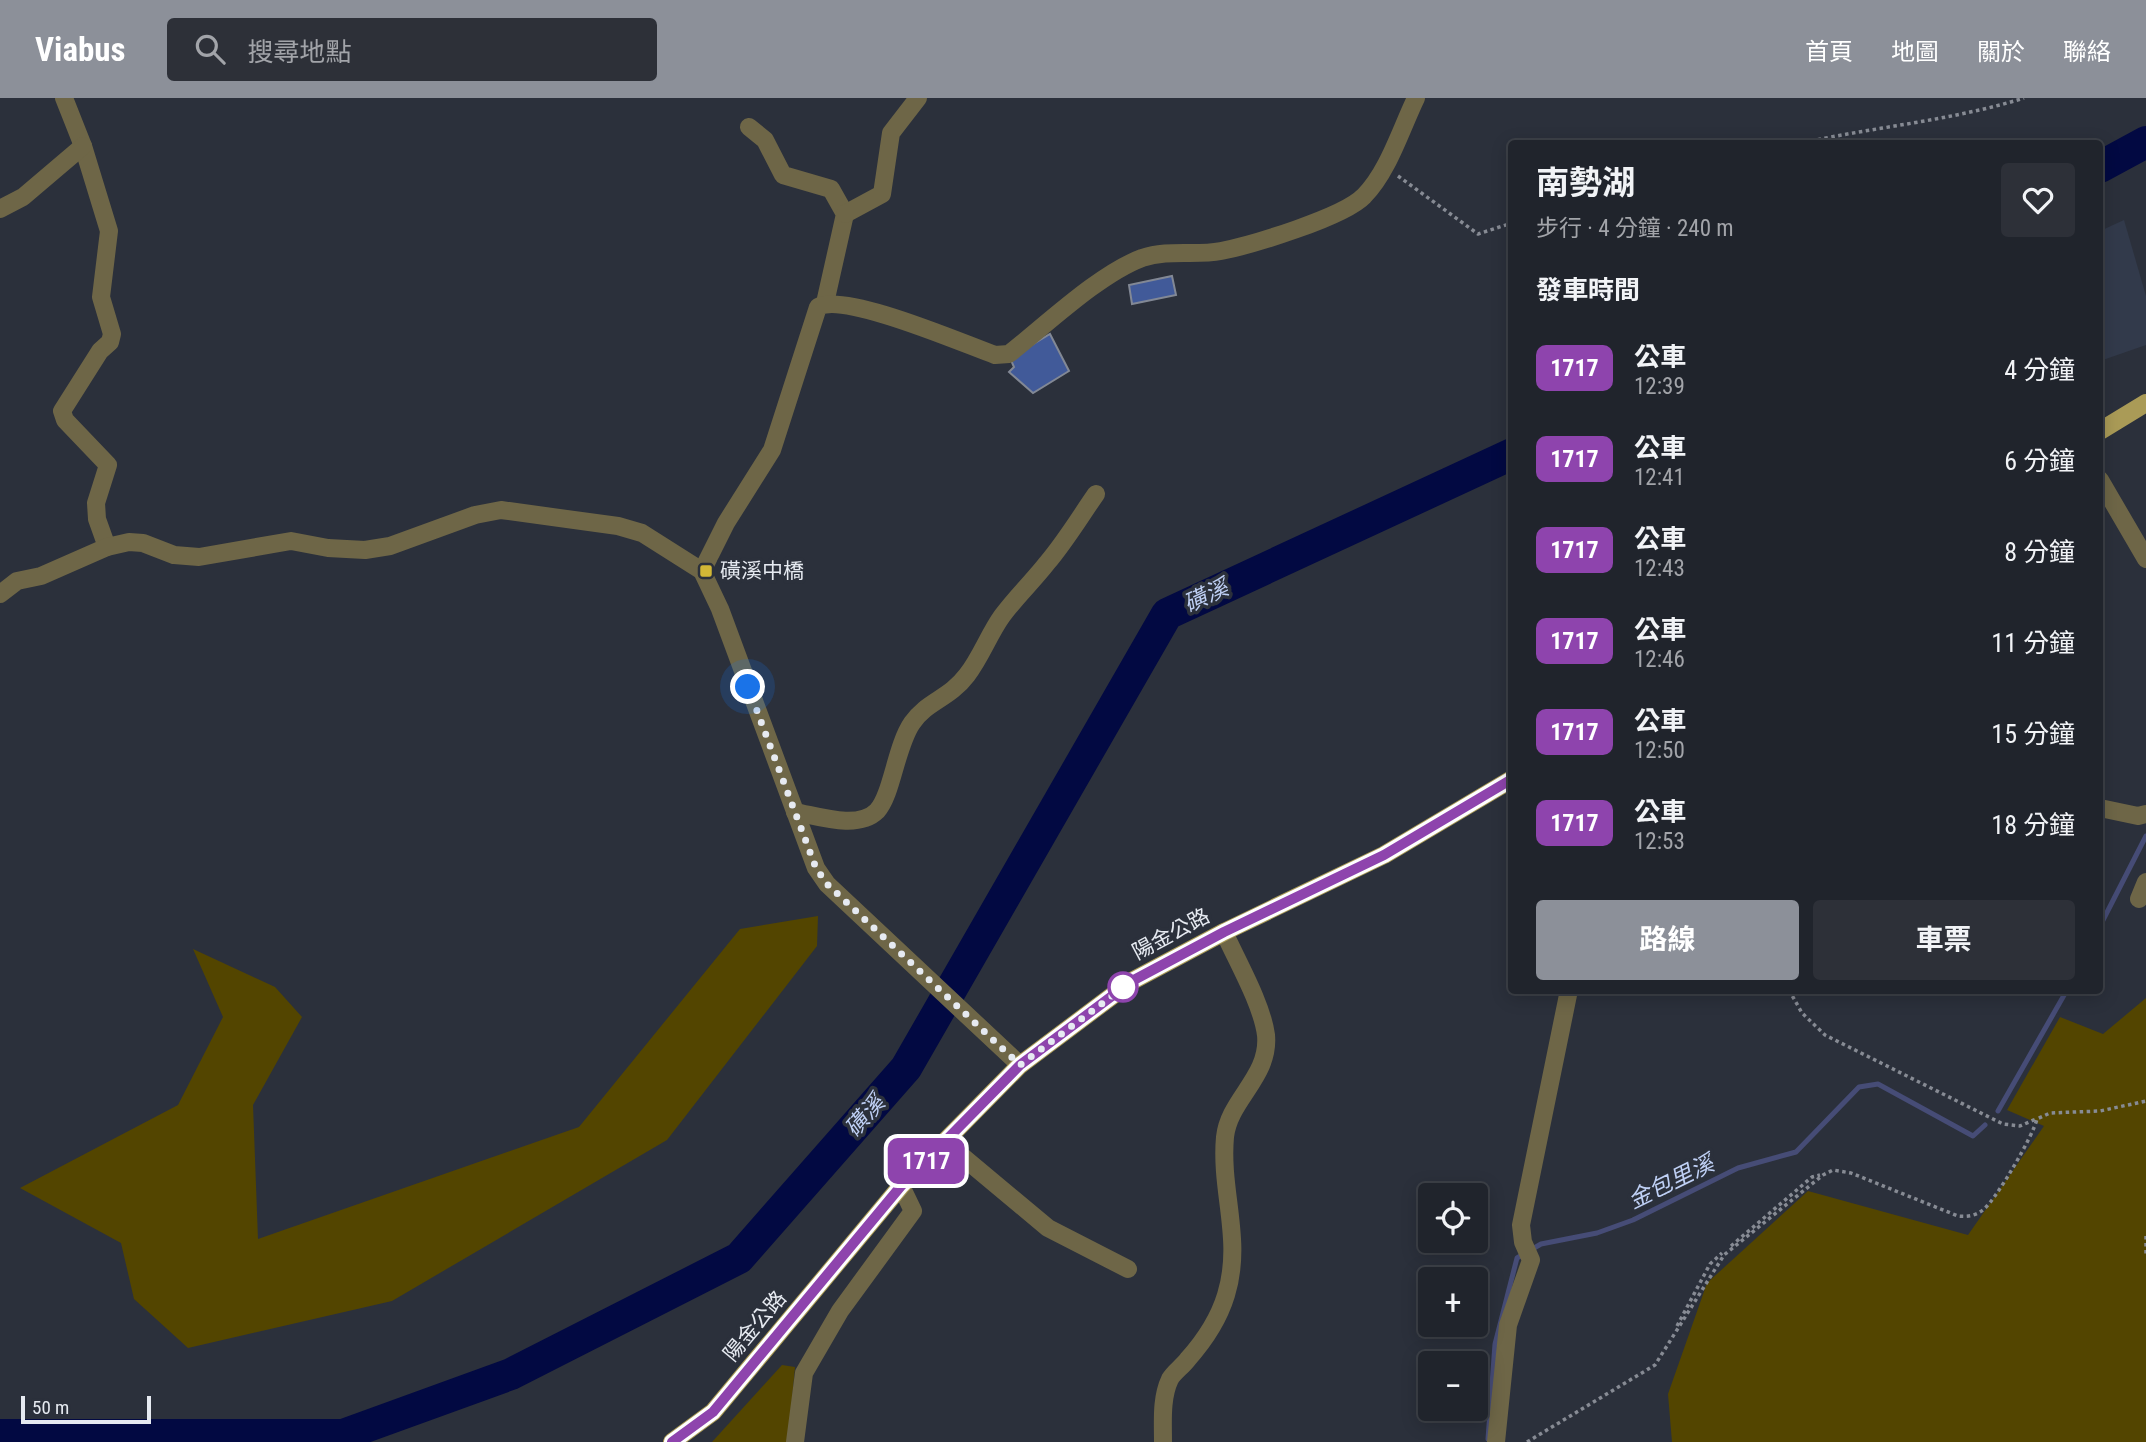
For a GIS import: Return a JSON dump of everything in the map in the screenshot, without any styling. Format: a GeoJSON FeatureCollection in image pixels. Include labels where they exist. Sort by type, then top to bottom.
{"type":"FeatureCollection","features":[{"type":"Feature","properties":{"kind":"main road"},"geometry":{"type":"LineString","coordinates":[[2103,429],[2146,403]]}},
{"type":"Feature","properties":{"kind":"main road","name":"陽金公路"},"geometry":{"type":"LineString","coordinates":[[672,1442],[713,1412],[901,1186],[1020,1065],[1132,981],[1224,932],[1384,855],[1508,781]]}},
{"type":"Feature","properties":{"kind":"street"},"geometry":{"type":"LineString","coordinates":[[64,98],[83,146],[109,231],[101,297],[112,334],[110,342],[62,411],[65,421],[108,465],[96,503],[97,519],[107,547]]}},
{"type":"Feature","properties":{"kind":"street"},"geometry":{"type":"LineString","coordinates":[[845,214],[882,194],[891,133],[918,98]]}},
{"type":"Feature","properties":{"kind":"street"},"geometry":{"type":"LineString","coordinates":[[702,570],[726,523],[772,450],[818,307],[835,302],[893,317],[995,355],[1009,354],[1115,272],[1141,258],[1165,252],[1219,251],[1280,234],[1354,205],[1365,196],[1384,166],[1416,98]]}},
{"type":"Feature","properties":{"kind":"street"},"geometry":{"type":"LineString","coordinates":[[749,127],[765,140],[783,175],[831,189],[845,214],[825,303]]}},
{"type":"Feature","properties":{"kind":"street"},"geometry":{"type":"LineString","coordinates":[[0,209],[23,197],[83,146]]}},
{"type":"Feature","properties":{"kind":"street"},"geometry":{"type":"LineString","coordinates":[[2103,485],[2146,559]]}},
{"type":"Feature","properties":{"kind":"street"},"geometry":{"type":"LineString","coordinates":[[795,812],[845,821],[865,818],[877,810],[896,754],[921,710],[950,695],[968,674],[1001,617],[1048,562],[1096,494]]}},
{"type":"Feature","properties":{"kind":"street"},"geometry":{"type":"LineString","coordinates":[[0,594],[17,581],[41,576],[107,547],[143,543],[174,555],[199,557],[291,541],[328,548],[365,550],[390,546],[475,515],[501,510],[618,526],[642,533],[702,570],[720,609],[816,868],[827,884],[1020,1065]]}},
{"type":"Feature","properties":{"kind":"street"},"geometry":{"type":"LineString","coordinates":[[2103,809],[2138,816],[2146,814]]}},
{"type":"Feature","properties":{"kind":"street"},"geometry":{"type":"LineString","coordinates":[[1163,1442],[1163,1403],[1171,1377],[1211,1328],[1226,1296],[1235,1252],[1225,1174],[1225,1135],[1230,1120],[1262,1069],[1266,1055],[1266,1034],[1262,1021],[1224,932]]}},
{"type":"Feature","properties":{"kind":"street"},"geometry":{"type":"LineString","coordinates":[[1496,1442],[1508,1325],[1531,1260],[1523,1242],[1521,1225],[1568,994]]}},
{"type":"Feature","properties":{"kind":"street"},"geometry":{"type":"LineString","coordinates":[[945,1142],[1048,1228],[1128,1269]]}},
{"type":"Feature","properties":{"kind":"street"},"geometry":{"type":"LineString","coordinates":[[795,1442],[804,1373],[840,1311],[913,1211],[901,1186]]}},
{"type":"Feature","properties":{"kind":"path"},"geometry":{"type":"LineString","coordinates":[[1814,140],[1867,128],[1989,109],[2024,98]]}},
{"type":"Feature","properties":{"kind":"path"},"geometry":{"type":"LineString","coordinates":[[1384,166],[1478,234],[1508,224]]}},
{"type":"Feature","properties":{"kind":"path"},"geometry":{"type":"LineString","coordinates":[[1791,994],[1802,1013],[1825,1035],[2003,1124],[2020,1126],[2050,1113],[2100,1111],[2146,1101]]}},
{"type":"Feature","properties":{"kind":"path"},"geometry":{"type":"LineString","coordinates":[[1527,1442],[1655,1365],[1724,1255],[1823,1175],[1833,1170],[1851,1173],[1958,1216],[1969,1217],[1984,1209],[2021,1157],[2037,1119]]}},
{"type":"Feature","properties":{"kind":"path"},"geometry":{"type":"LineString","coordinates":[[1527,1442],[1658,1362],[1710,1264],[1812,1177],[1831,1171],[1850,1171],[1934,1205]]}},
{"type":"Feature","properties":{"kind":"path"},"geometry":{"type":"LineString","coordinates":[[2146,1237],[2146,1255]]}},
{"type":"Feature","properties":{"kind":"shaded area"},"geometry":{"type":"Polygon","coordinates":[[[2124,220],[2146,296],[2146,345],[2103,360],[2103,230],[2124,220]]]}},
{"type":"Feature","properties":{"kind":"shaded area"},"geometry":{"type":"Polygon","coordinates":[[[818,916],[817,946],[667,1140],[392,1301],[188,1348],[134,1299],[121,1243],[20,1188],[178,1105],[223,1017],[193,949],[275,987],[302,1017],[253,1105],[258,1239],[579,1127],[740,929],[818,916]]]}},
{"type":"Feature","properties":{"kind":"shaded area"},"geometry":{"type":"Polygon","coordinates":[[[2146,998],[2146,1442],[1672,1442],[1668,1394],[1707,1283],[1808,1191],[1968,1235],[2044,1126],[2007,1110],[2060,1017],[2103,1034],[2146,998]]]}},
{"type":"Feature","properties":{"kind":"shaded area"},"geometry":{"type":"Polygon","coordinates":[[[782,1365],[795,1367],[788,1442],[712,1442],[782,1365]]]}},
{"type":"Feature","properties":{"kind":"building"},"geometry":{"type":"Polygon","coordinates":[[[1172,276],[1176,295],[1132,304],[1129,285],[1172,276]]]}},
{"type":"Feature","properties":{"kind":"building"},"geometry":{"type":"Polygon","coordinates":[[[1050,334],[1069,371],[1033,393],[1009,372],[1014,367],[1010,358],[1050,334]]]}},
{"type":"Feature","properties":{"kind":"waterway","name":"磺溪"},"geometry":{"type":"LineString","coordinates":[[2103,165],[2146,142]]}},
{"type":"Feature","properties":{"kind":"waterway","name":"磺溪"},"geometry":{"type":"LineString","coordinates":[[0,1435],[343,1435],[511,1374],[739,1258],[906,1068],[1167,614],[1508,456]]}},
{"type":"Feature","properties":{"kind":"waterway","name":"金包里溪"},"geometry":{"type":"LineString","coordinates":[[2103,920],[2146,836]]}},
{"type":"Feature","properties":{"kind":"waterway","name":"金包里溪"},"geometry":{"type":"LineString","coordinates":[[1998,1111],[2065,994]]}},
{"type":"Feature","properties":{"kind":"waterway","name":"金包里溪"},"geometry":{"type":"LineString","coordinates":[[1488,1439],[1495,1344],[1517,1258],[1541,1244],[1597,1233],[1633,1220],[1738,1168],[1796,1152],[1859,1087],[1878,1084],[1973,1136],[1985,1125]]}},
{"type":"Feature","properties":{"kind":"bus line","name":"1717"},"geometry":{"type":"LineString","coordinates":[[672,1442],[713,1412],[901,1186],[1020,1065],[1132,981],[1224,932],[1384,855],[1508,781]]}},
{"type":"Feature","properties":{"kind":"place","name":"磺溪中橋"},"geometry":{"type":"Point","coordinates":[706,571]}},
{"type":"Feature","properties":{"kind":"route"},"geometry":{"type":"LineString","coordinates":[[748,687],[816,868],[827,884],[1020,1065],[1132,981],[1123,987]]}}]}
